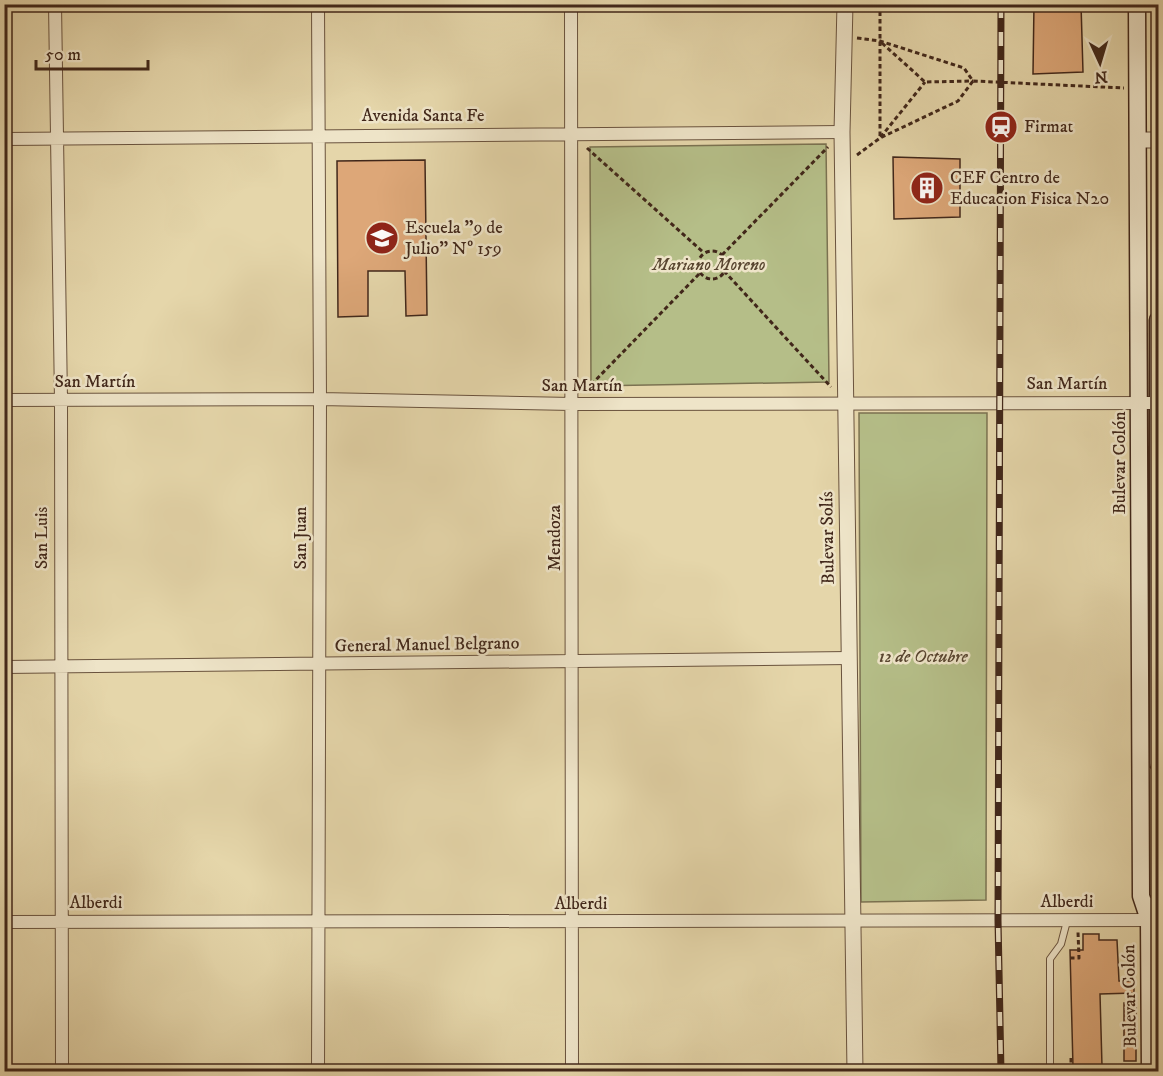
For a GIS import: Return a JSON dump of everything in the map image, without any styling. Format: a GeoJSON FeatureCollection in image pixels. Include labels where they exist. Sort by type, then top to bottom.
{"type":"FeatureCollection","features":[{"type":"Feature","properties":{"kind":"main road","name":"Bulevar Colón"},"geometry":{"type":"LineString","coordinates":[[1137,4],[1139,402],[1158,763]]}},
{"type":"Feature","properties":{"kind":"main road","name":"Bulevar Colón"},"geometry":{"type":"LineString","coordinates":[[1154,920],[1141,896],[1152,661],[1158,320]]}},
{"type":"Feature","properties":{"kind":"main road","name":"Bulevar Colón"},"geometry":{"type":"LineString","coordinates":[[1150,1069],[1154,920],[1158,901]]}},
{"type":"Feature","properties":{"kind":"street","name":"San Luis"},"geometry":{"type":"LineString","coordinates":[[54,4],[60,400],[62,1071]]}},
{"type":"Feature","properties":{"kind":"street","name":"San Juan"},"geometry":{"type":"LineString","coordinates":[[318,4],[320,399],[318,1071]]}},
{"type":"Feature","properties":{"kind":"street","name":"Mendoza"},"geometry":{"type":"LineString","coordinates":[[571,4],[574,922],[572,1071]]}},
{"type":"Feature","properties":{"kind":"street","name":"Bulevar Solís"},"geometry":{"type":"LineString","coordinates":[[845,4],[842,132],[855,1071]]}},
{"type":"Feature","properties":{"kind":"street","name":"Avenida Santa Fe"},"geometry":{"type":"LineString","coordinates":[[4,139],[842,132]]}},
{"type":"Feature","properties":{"kind":"street"},"geometry":{"type":"LineString","coordinates":[[1138,140],[1158,140]]}},
{"type":"Feature","properties":{"kind":"street","name":"San Martín"},"geometry":{"type":"LineString","coordinates":[[4,400],[320,399],[572,404],[1158,403]]}},
{"type":"Feature","properties":{"kind":"street","name":"General Manuel Belgrano"},"geometry":{"type":"LineString","coordinates":[[4,667],[849,658]]}},
{"type":"Feature","properties":{"kind":"street","name":"Alberdi"},"geometry":{"type":"LineString","coordinates":[[4,922],[1154,920]]}},
{"type":"Feature","properties":{"kind":"lane"},"geometry":{"type":"LineString","coordinates":[[1050,1071],[1050,959],[1061,944],[1068,920]]}},
{"type":"Feature","properties":{"kind":"path"},"geometry":{"type":"LineString","coordinates":[[880,4],[880,138]]}},
{"type":"Feature","properties":{"kind":"path"},"geometry":{"type":"LineString","coordinates":[[846,36],[880,41],[964,68],[973,81]]}},
{"type":"Feature","properties":{"kind":"path"},"geometry":{"type":"LineString","coordinates":[[880,41],[925,81],[1138,88]]}},
{"type":"Feature","properties":{"kind":"path"},"geometry":{"type":"LineString","coordinates":[[880,138],[925,81]]}},
{"type":"Feature","properties":{"kind":"path"},"geometry":{"type":"LineString","coordinates":[[843,164],[880,138],[958,100],[973,81]]}},
{"type":"Feature","properties":{"kind":"path"},"geometry":{"type":"LineString","coordinates":[[722,255],[842,132]]}},
{"type":"Feature","properties":{"kind":"path"},"geometry":{"type":"LineString","coordinates":[[571,134],[704,253]]}},
{"type":"Feature","properties":{"kind":"path"},"geometry":{"type":"LineString","coordinates":[[713,250],[722,255],[726,263],[724,271],[717,278],[708,278],[700,273],[698,262],[704,253],[713,250]]}},
{"type":"Feature","properties":{"kind":"path"},"geometry":{"type":"LineString","coordinates":[[724,271],[845,403]]}},
{"type":"Feature","properties":{"kind":"path"},"geometry":{"type":"LineString","coordinates":[[572,404],[700,273]]}},
{"type":"Feature","properties":{"kind":"path"},"geometry":{"type":"LineString","coordinates":[[1070,958],[1079,958],[1078,948]]}},
{"type":"Feature","properties":{"kind":"path"},"geometry":{"type":"LineString","coordinates":[[1071,1058],[1071,1069],[1150,1069]]}},
{"type":"Feature","properties":{"kind":"green space","name":"Mariano Moreno"},"geometry":{"type":"Polygon","coordinates":[[[826,144],[829,382],[591,386],[590,147],[826,144]]]}},
{"type":"Feature","properties":{"kind":"green space","name":"12 de Octubre"},"geometry":{"type":"Polygon","coordinates":[[[859,413],[987,413],[986,900],[861,902],[859,413]]]}},
{"type":"Feature","properties":{"kind":"building"},"geometry":{"type":"Polygon","coordinates":[[[1034,4],[1081,4],[1083,72],[1033,74],[1034,4]]]}},
{"type":"Feature","properties":{"kind":"building","name":"CEF Centro de Educacion Fisica N20"},"geometry":{"type":"Polygon","coordinates":[[[893,157],[960,159],[960,217],[894,219],[893,157]]]}},
{"type":"Feature","properties":{"kind":"building","name":"Escuela \"9 de Julio\" Nº 159"},"geometry":{"type":"Polygon","coordinates":[[[425,160],[427,315],[406,316],[405,271],[368,271],[368,316],[338,317],[337,161],[425,160]]]}},
{"type":"Feature","properties":{"kind":"building"},"geometry":{"type":"Polygon","coordinates":[[[1083,934],[1099,934],[1099,940],[1117,940],[1119,981],[1134,981],[1134,993],[1100,994],[1102,1066],[1073,1067],[1070,950],[1083,950],[1083,934]]]}},
{"type":"Feature","properties":{"kind":"building"},"geometry":{"type":"Polygon","coordinates":[[[1124,1003],[1136,1003],[1136,1061],[1124,1061],[1124,1003]]]}},
{"type":"Feature","properties":{"kind":"railway"},"geometry":{"type":"LineString","coordinates":[[1001,4],[998,920],[1001,1072]]}},
{"type":"Feature","properties":{"kind":"place","name":"Firmat"},"geometry":{"type":"Point","coordinates":[1001,127]}},
{"type":"Feature","properties":{"kind":"place","name":"CEF Centro de Educacion Fisica N20"},"geometry":{"type":"Point","coordinates":[927,188]}},
{"type":"Feature","properties":{"kind":"place","name":"Escuela \"9 de Julio\" Nº 159"},"geometry":{"type":"Point","coordinates":[382,238]}}]}
